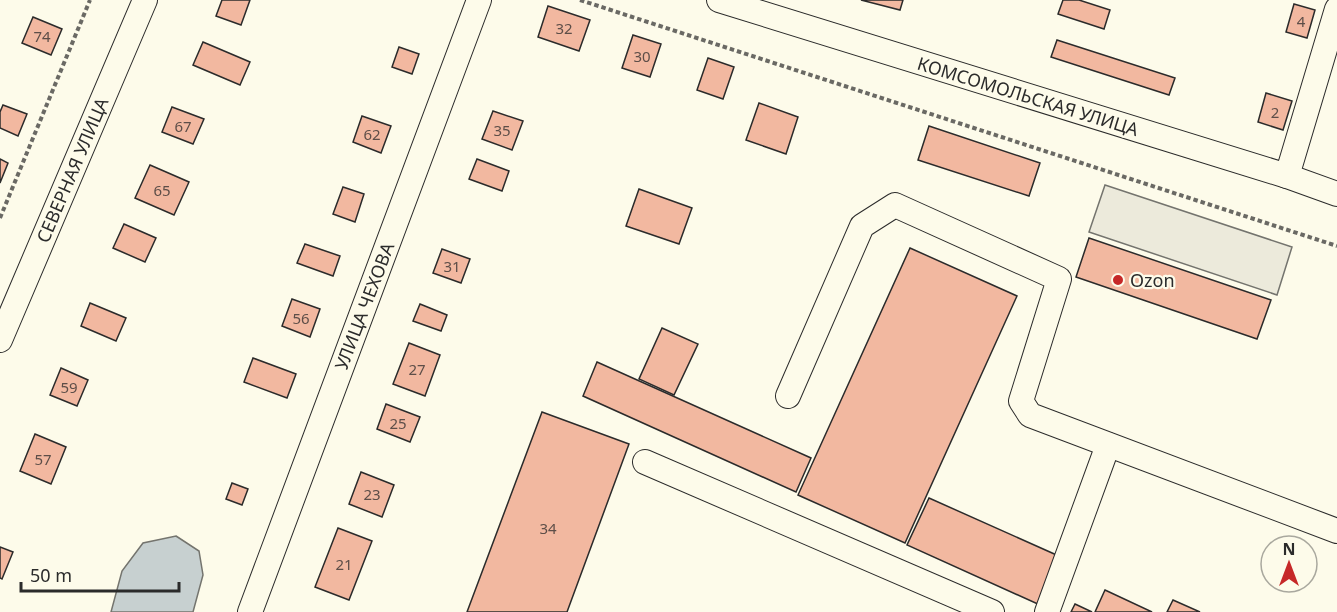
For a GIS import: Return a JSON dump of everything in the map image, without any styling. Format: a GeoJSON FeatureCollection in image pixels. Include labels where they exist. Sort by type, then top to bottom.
{"type":"FeatureCollection","features":[{"type":"Feature","properties":{"kind":"street","name":"СЕВЕРНАЯ УЛИЦА"},"geometry":{"type":"LineString","coordinates":[[0,340],[145,0]]}},
{"type":"Feature","properties":{"kind":"street","name":"УЛИЦА ЧЕХОВА"},"geometry":{"type":"LineString","coordinates":[[250,612],[478,0]]}},
{"type":"Feature","properties":{"kind":"street","name":"КОМСОМОЛЬСКАЯ УЛИЦА"},"geometry":{"type":"LineString","coordinates":[[719,0],[1287,176],[1337,194]]}},
{"type":"Feature","properties":{"kind":"street"},"geometry":{"type":"LineString","coordinates":[[1287,176],[1337,9]]}},
{"type":"Feature","properties":{"kind":"street"},"geometry":{"type":"LineString","coordinates":[[788,396],[861,226],[895,205],[1059,279],[1021,401],[1030,415],[1337,531]]}},
{"type":"Feature","properties":{"kind":"street"},"geometry":{"type":"LineString","coordinates":[[1047,612],[1108,445]]}},
{"type":"Feature","properties":{"kind":"street"},"geometry":{"type":"LineString","coordinates":[[645,462],[992,612]]}},
{"type":"Feature","properties":{"kind":"path"},"geometry":{"type":"LineString","coordinates":[[0,218],[90,0]]}},
{"type":"Feature","properties":{"kind":"path"},"geometry":{"type":"LineString","coordinates":[[579,0],[1337,246]]}},
{"type":"Feature","properties":{"kind":"shaded area"},"geometry":{"type":"Polygon","coordinates":[[[1105,185],[1292,247],[1277,295],[1089,232],[1105,185]]]}},
{"type":"Feature","properties":{"kind":"shaded area"},"geometry":{"type":"Polygon","coordinates":[[[176,536],[199,551],[203,575],[193,612],[111,612],[122,571],[143,543],[176,536]]]}},
{"type":"Feature","properties":{"kind":"building"},"geometry":{"type":"Polygon","coordinates":[[[222,0],[250,0],[241,25],[216,16],[222,0]]]}},
{"type":"Feature","properties":{"kind":"building"},"geometry":{"type":"Polygon","coordinates":[[[861,0],[903,0],[900,10],[861,0]]]}},
{"type":"Feature","properties":{"kind":"building"},"geometry":{"type":"Polygon","coordinates":[[[1063,0],[1079,0],[1110,10],[1104,29],[1058,14],[1063,0]]]}},
{"type":"Feature","properties":{"kind":"building"},"geometry":{"type":"Polygon","coordinates":[[[1294,4],[1315,10],[1307,38],[1286,32],[1294,4]]]}},
{"type":"Feature","properties":{"kind":"building"},"geometry":{"type":"Polygon","coordinates":[[[548,6],[590,20],[579,51],[538,37],[548,6]]]}},
{"type":"Feature","properties":{"kind":"building"},"geometry":{"type":"Polygon","coordinates":[[[33,17],[62,29],[51,55],[22,43],[33,17]]]}},
{"type":"Feature","properties":{"kind":"building"},"geometry":{"type":"Polygon","coordinates":[[[633,35],[661,44],[650,77],[622,68],[633,35]]]}},
{"type":"Feature","properties":{"kind":"building"},"geometry":{"type":"Polygon","coordinates":[[[1057,40],[1175,78],[1169,95],[1051,57],[1057,40]]]}},
{"type":"Feature","properties":{"kind":"building"},"geometry":{"type":"Polygon","coordinates":[[[203,42],[250,62],[240,85],[193,65],[203,42]]]}},
{"type":"Feature","properties":{"kind":"building"},"geometry":{"type":"Polygon","coordinates":[[[399,47],[419,54],[412,74],[392,67],[399,47]]]}},
{"type":"Feature","properties":{"kind":"building"},"geometry":{"type":"Polygon","coordinates":[[[708,58],[734,67],[723,99],[697,90],[708,58]]]}},
{"type":"Feature","properties":{"kind":"building"},"geometry":{"type":"Polygon","coordinates":[[[1266,93],[1292,101],[1283,130],[1258,122],[1266,93]]]}},
{"type":"Feature","properties":{"kind":"building"},"geometry":{"type":"Polygon","coordinates":[[[759,103],[798,117],[786,154],[746,140],[759,103]]]}},
{"type":"Feature","properties":{"kind":"building"},"geometry":{"type":"Polygon","coordinates":[[[3,105],[27,114],[18,136],[0,128],[0,112],[3,105]]]}},
{"type":"Feature","properties":{"kind":"building"},"geometry":{"type":"Polygon","coordinates":[[[172,107],[204,119],[193,144],[162,132],[172,107]]]}},
{"type":"Feature","properties":{"kind":"building"},"geometry":{"type":"Polygon","coordinates":[[[493,111],[523,121],[512,150],[482,139],[493,111]]]}},
{"type":"Feature","properties":{"kind":"building"},"geometry":{"type":"Polygon","coordinates":[[[362,116],[391,126],[381,153],[353,142],[362,116]]]}},
{"type":"Feature","properties":{"kind":"building"},"geometry":{"type":"Polygon","coordinates":[[[929,126],[1040,163],[1029,196],[918,160],[929,126]]]}},
{"type":"Feature","properties":{"kind":"building"},"geometry":{"type":"Polygon","coordinates":[[[0,159],[8,163],[0,183],[0,159]]]}},
{"type":"Feature","properties":{"kind":"building"},"geometry":{"type":"Polygon","coordinates":[[[477,159],[509,171],[502,191],[469,179],[477,159]]]}},
{"type":"Feature","properties":{"kind":"building"},"geometry":{"type":"Polygon","coordinates":[[[150,165],[189,182],[174,215],[135,198],[150,165]]]}},
{"type":"Feature","properties":{"kind":"building"},"geometry":{"type":"Polygon","coordinates":[[[343,187],[364,194],[355,222],[333,214],[343,187]]]}},
{"type":"Feature","properties":{"kind":"building"},"geometry":{"type":"Polygon","coordinates":[[[639,189],[692,208],[679,244],[626,226],[639,189]]]}},
{"type":"Feature","properties":{"kind":"building"},"geometry":{"type":"Polygon","coordinates":[[[124,224],[156,238],[145,262],[113,248],[124,224]]]}},
{"type":"Feature","properties":{"kind":"building"},"geometry":{"type":"Polygon","coordinates":[[[1089,238],[1271,300],[1257,339],[1076,277],[1089,238]]]}},
{"type":"Feature","properties":{"kind":"building"},"geometry":{"type":"Polygon","coordinates":[[[305,244],[340,256],[333,276],[297,263],[305,244]]]}},
{"type":"Feature","properties":{"kind":"building"},"geometry":{"type":"Polygon","coordinates":[[[910,248],[1017,296],[905,543],[798,495],[910,248]]]}},
{"type":"Feature","properties":{"kind":"building"},"geometry":{"type":"Polygon","coordinates":[[[442,249],[470,259],[461,283],[433,273],[442,249]]]}},
{"type":"Feature","properties":{"kind":"building"},"geometry":{"type":"Polygon","coordinates":[[[292,299],[320,309],[310,337],[282,326],[292,299]]]}},
{"type":"Feature","properties":{"kind":"building"},"geometry":{"type":"Polygon","coordinates":[[[90,303],[126,318],[116,341],[81,326],[90,303]]]}},
{"type":"Feature","properties":{"kind":"building"},"geometry":{"type":"Polygon","coordinates":[[[420,304],[447,315],[441,331],[413,321],[420,304]]]}},
{"type":"Feature","properties":{"kind":"building"},"geometry":{"type":"Polygon","coordinates":[[[662,328],[698,344],[674,395],[639,379],[662,328]]]}},
{"type":"Feature","properties":{"kind":"building"},"geometry":{"type":"Polygon","coordinates":[[[409,343],[440,355],[425,396],[393,384],[409,343]]]}},
{"type":"Feature","properties":{"kind":"building"},"geometry":{"type":"Polygon","coordinates":[[[253,358],[296,374],[287,398],[244,382],[253,358]]]}},
{"type":"Feature","properties":{"kind":"building"},"geometry":{"type":"Polygon","coordinates":[[[597,362],[811,458],[796,492],[583,396],[597,362]]]}},
{"type":"Feature","properties":{"kind":"building"},"geometry":{"type":"Polygon","coordinates":[[[61,368],[88,380],[77,406],[50,395],[61,368]]]}},
{"type":"Feature","properties":{"kind":"building"},"geometry":{"type":"Polygon","coordinates":[[[386,404],[420,417],[410,442],[377,429],[386,404]]]}},
{"type":"Feature","properties":{"kind":"building"},"geometry":{"type":"Polygon","coordinates":[[[542,412],[629,444],[567,612],[467,612],[542,412]]]}},
{"type":"Feature","properties":{"kind":"building"},"geometry":{"type":"Polygon","coordinates":[[[35,434],[66,447],[51,484],[20,471],[35,434]]]}},
{"type":"Feature","properties":{"kind":"building"},"geometry":{"type":"Polygon","coordinates":[[[361,472],[394,485],[382,517],[349,504],[361,472]]]}},
{"type":"Feature","properties":{"kind":"building"},"geometry":{"type":"Polygon","coordinates":[[[232,483],[248,489],[242,505],[226,499],[232,483]]]}},
{"type":"Feature","properties":{"kind":"building"},"geometry":{"type":"Polygon","coordinates":[[[929,498],[1061,557],[1040,605],[907,545],[929,498]]]}},
{"type":"Feature","properties":{"kind":"building"},"geometry":{"type":"Polygon","coordinates":[[[338,528],[372,541],[349,600],[315,587],[338,528]]]}},
{"type":"Feature","properties":{"kind":"building"},"geometry":{"type":"Polygon","coordinates":[[[0,547],[13,552],[2,579],[0,578],[0,547]]]}},
{"type":"Feature","properties":{"kind":"building"},"geometry":{"type":"Polygon","coordinates":[[[1105,590],[1152,612],[1095,612],[1105,590]]]}},
{"type":"Feature","properties":{"kind":"building"},"geometry":{"type":"Polygon","coordinates":[[[1173,600],[1200,612],[1167,612],[1173,600]]]}},
{"type":"Feature","properties":{"kind":"building"},"geometry":{"type":"Polygon","coordinates":[[[1075,604],[1092,612],[1071,612],[1075,604]]]}},
{"type":"Feature","properties":{"kind":"place","name":"Ozon"},"geometry":{"type":"Point","coordinates":[1118,280]}}]}
